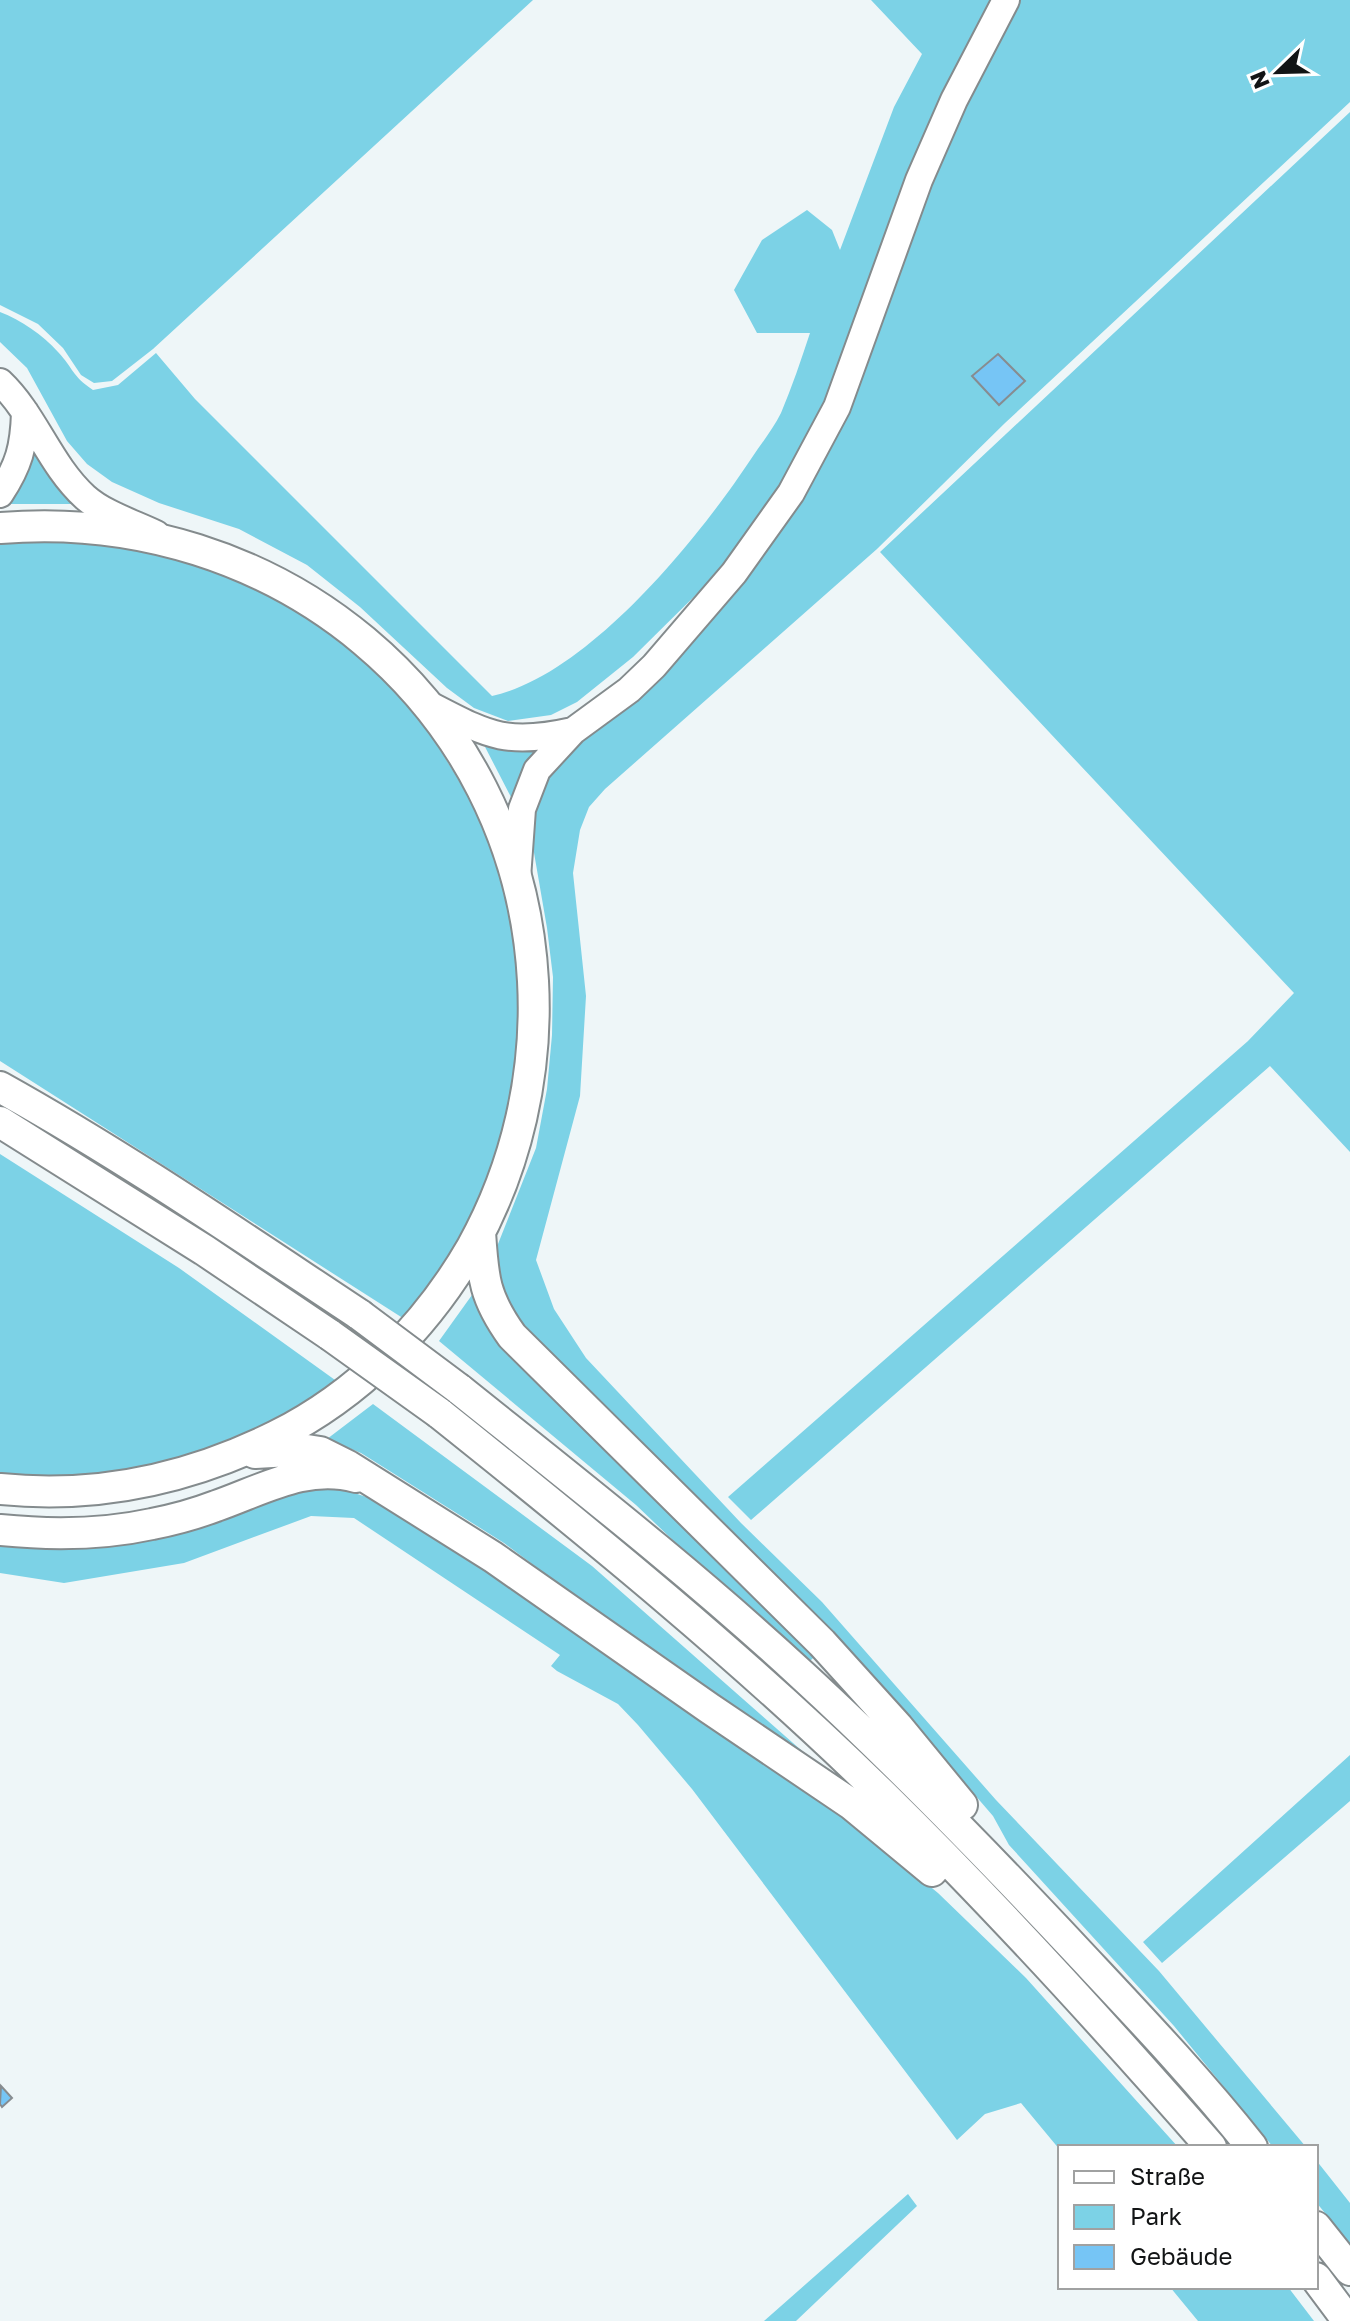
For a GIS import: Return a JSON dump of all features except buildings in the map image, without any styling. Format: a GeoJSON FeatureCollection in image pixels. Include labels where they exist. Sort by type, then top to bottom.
{"type":"FeatureCollection","features":[{"type":"Feature","properties":{"kind":"highway"},"geometry":{"type":"LineString","coordinates":[[0,528],[88,527],[171,540],[250,568],[323,609],[387,662],[424,702],[460,753],[495,819],[517,881],[532,967],[533,1045],[521,1122],[497,1196],[480,1232],[439,1298],[388,1356],[327,1406],[295,1427],[240,1454],[175,1476],[119,1487],[74,1492],[0,1489]]}},
{"type":"Feature","properties":{"kind":"highway"},"geometry":{"type":"LineString","coordinates":[[0,1087],[184,1199],[360,1315],[459,1389],[624,1521],[801,1673],[996,1864],[1161,2041],[1250,2145]]}},
{"type":"Feature","properties":{"kind":"highway"},"geometry":{"type":"LineString","coordinates":[[0,1122],[204,1250],[330,1335],[439,1413],[606,1546],[779,1697],[885,1797],[1072,1992],[1209,2145]]}},
{"type":"Feature","properties":{"kind":"highway"},"geometry":{"type":"LineString","coordinates":[[480,1232],[486,1290],[512,1336],[822,1643],[898,1727],[965,1809],[996,1864]]}},
{"type":"Feature","properties":{"kind":"highway"},"geometry":{"type":"LineString","coordinates":[[240,1454],[292,1450],[320,1452],[493,1557],[851,1804],[946,1883],[1030,1966],[1072,1992]]}},
{"type":"Feature","properties":{"kind":"highway"},"geometry":{"type":"LineString","coordinates":[[0,1530],[77,1533],[150,1525],[213,1508],[284,1480],[322,1472],[374,1482]]}},
{"type":"Feature","properties":{"kind":"highway"},"geometry":{"type":"LineString","coordinates":[[1318,2230],[1350,2270]]}},
{"type":"Feature","properties":{"kind":"highway"},"geometry":{"type":"LineString","coordinates":[[1318,2281],[1348,2321]]}},
{"type":"Feature","properties":{"kind":"main road"},"geometry":{"type":"LineString","coordinates":[[517,881],[521,817],[527,791],[537,770],[573,731],[629,690],[654,666],[734,573],[791,493],[837,407],[919,180],[954,100],[1006,0]]}},
{"type":"Feature","properties":{"kind":"main road"},"geometry":{"type":"LineString","coordinates":[[0,382],[84,496],[95,505],[171,540]]}},
{"type":"Feature","properties":{"kind":"main road"},"geometry":{"type":"LineString","coordinates":[[0,494],[16,467],[24,443],[25,412]]}},
{"type":"Feature","properties":{"kind":"main road"},"geometry":{"type":"LineString","coordinates":[[424,702],[495,735],[528,739],[573,731]]}},
{"type":"Feature","properties":{"kind":"green space"},"geometry":{"type":"Polygon","coordinates":[[[0,0],[533,0],[153,349],[112,381],[94,383],[81,375],[63,348],[38,324],[0,305],[0,0]]]}},
{"type":"Feature","properties":{"kind":"green space"},"geometry":{"type":"Polygon","coordinates":[[[871,0],[992,0],[828,398],[782,489],[725,566],[633,657],[577,702],[551,715],[508,721],[474,708],[447,688],[360,607],[307,565],[239,529],[159,503],[112,482],[87,464],[67,441],[27,368],[0,342],[0,312],[46,340],[76,376],[93,390],[118,385],[156,353],[195,399],[492,696],[529,683],[566,661],[638,600],[702,527],[781,413],[810,333],[757,333],[734,290],[762,240],[807,210],[832,230],[840,250],[894,107],[922,54],[871,0]]]}},
{"type":"Feature","properties":{"kind":"green space"},"geometry":{"type":"Polygon","coordinates":[[[1017,0],[1350,0],[1350,102],[1005,423],[877,549],[605,789],[589,807],[580,830],[573,873],[586,996],[580,1096],[536,1260],[554,1309],[586,1358],[741,1523],[822,1602],[996,1800],[1159,1971],[1304,2145],[1271,2145],[1174,2026],[1009,1845],[993,1816],[907,1716],[525,1327],[502,1298],[494,1272],[498,1244],[536,1148],[547,1089],[553,977],[528,818],[549,762],[743,580],[893,281],[959,114],[1017,0]]]}},
{"type":"Feature","properties":{"kind":"green space"},"geometry":{"type":"Polygon","coordinates":[[[1350,112],[1350,1152],[1270,1066],[751,1520],[728,1497],[1248,1041],[1294,993],[880,552],[1350,112]]]}},
{"type":"Feature","properties":{"kind":"green space"},"geometry":{"type":"Polygon","coordinates":[[[31,443],[72,499],[72,504],[8,504],[31,443]]]}},
{"type":"Feature","properties":{"kind":"green space"},"geometry":{"type":"Polygon","coordinates":[[[55,539],[180,558],[284,597],[339,635],[415,709],[482,818],[503,875],[516,929],[525,1033],[504,1137],[466,1233],[409,1322],[0,1061],[0,544],[55,539]]]}},
{"type":"Feature","properties":{"kind":"green space"},"geometry":{"type":"Polygon","coordinates":[[[483,743],[538,752],[513,801],[483,743]]]}},
{"type":"Feature","properties":{"kind":"green space"},"geometry":{"type":"Polygon","coordinates":[[[0,1154],[179,1268],[342,1385],[289,1416],[191,1460],[84,1480],[0,1478],[0,1154]]]}},
{"type":"Feature","properties":{"kind":"green space"},"geometry":{"type":"Polygon","coordinates":[[[477,1288],[817,1654],[805,1666],[636,1505],[439,1341],[477,1288]]]}},
{"type":"Feature","properties":{"kind":"green space"},"geometry":{"type":"Polygon","coordinates":[[[373,1404],[592,1566],[826,1772],[715,1700],[504,1543],[361,1453],[327,1439],[373,1404]]]}},
{"type":"Feature","properties":{"kind":"green space"},"geometry":{"type":"Polygon","coordinates":[[[288,1487],[339,1488],[400,1508],[838,1811],[938,1893],[1026,1978],[1176,2145],[1058,2145],[1058,2148],[1021,2103],[985,2114],[957,2140],[692,1789],[618,1704],[557,1671],[551,1666],[560,1655],[354,1518],[311,1516],[184,1563],[64,1583],[0,1573],[0,1538],[288,1487]]]}},
{"type":"Feature","properties":{"kind":"green space"},"geometry":{"type":"Polygon","coordinates":[[[1350,1755],[1350,1801],[1162,1963],[1143,1942],[1350,1755]]]}},
{"type":"Feature","properties":{"kind":"green space"},"geometry":{"type":"Polygon","coordinates":[[[1318,2163],[1350,2203],[1350,2244],[1318,2204],[1318,2163]]]}},
{"type":"Feature","properties":{"kind":"green space"},"geometry":{"type":"Polygon","coordinates":[[[908,2194],[917,2206],[796,2321],[764,2321],[908,2194]]]}},
{"type":"Feature","properties":{"kind":"green space"},"geometry":{"type":"Polygon","coordinates":[[[1172,2289],[1290,2289],[1314,2321],[1198,2321],[1172,2289]]]}}]}
